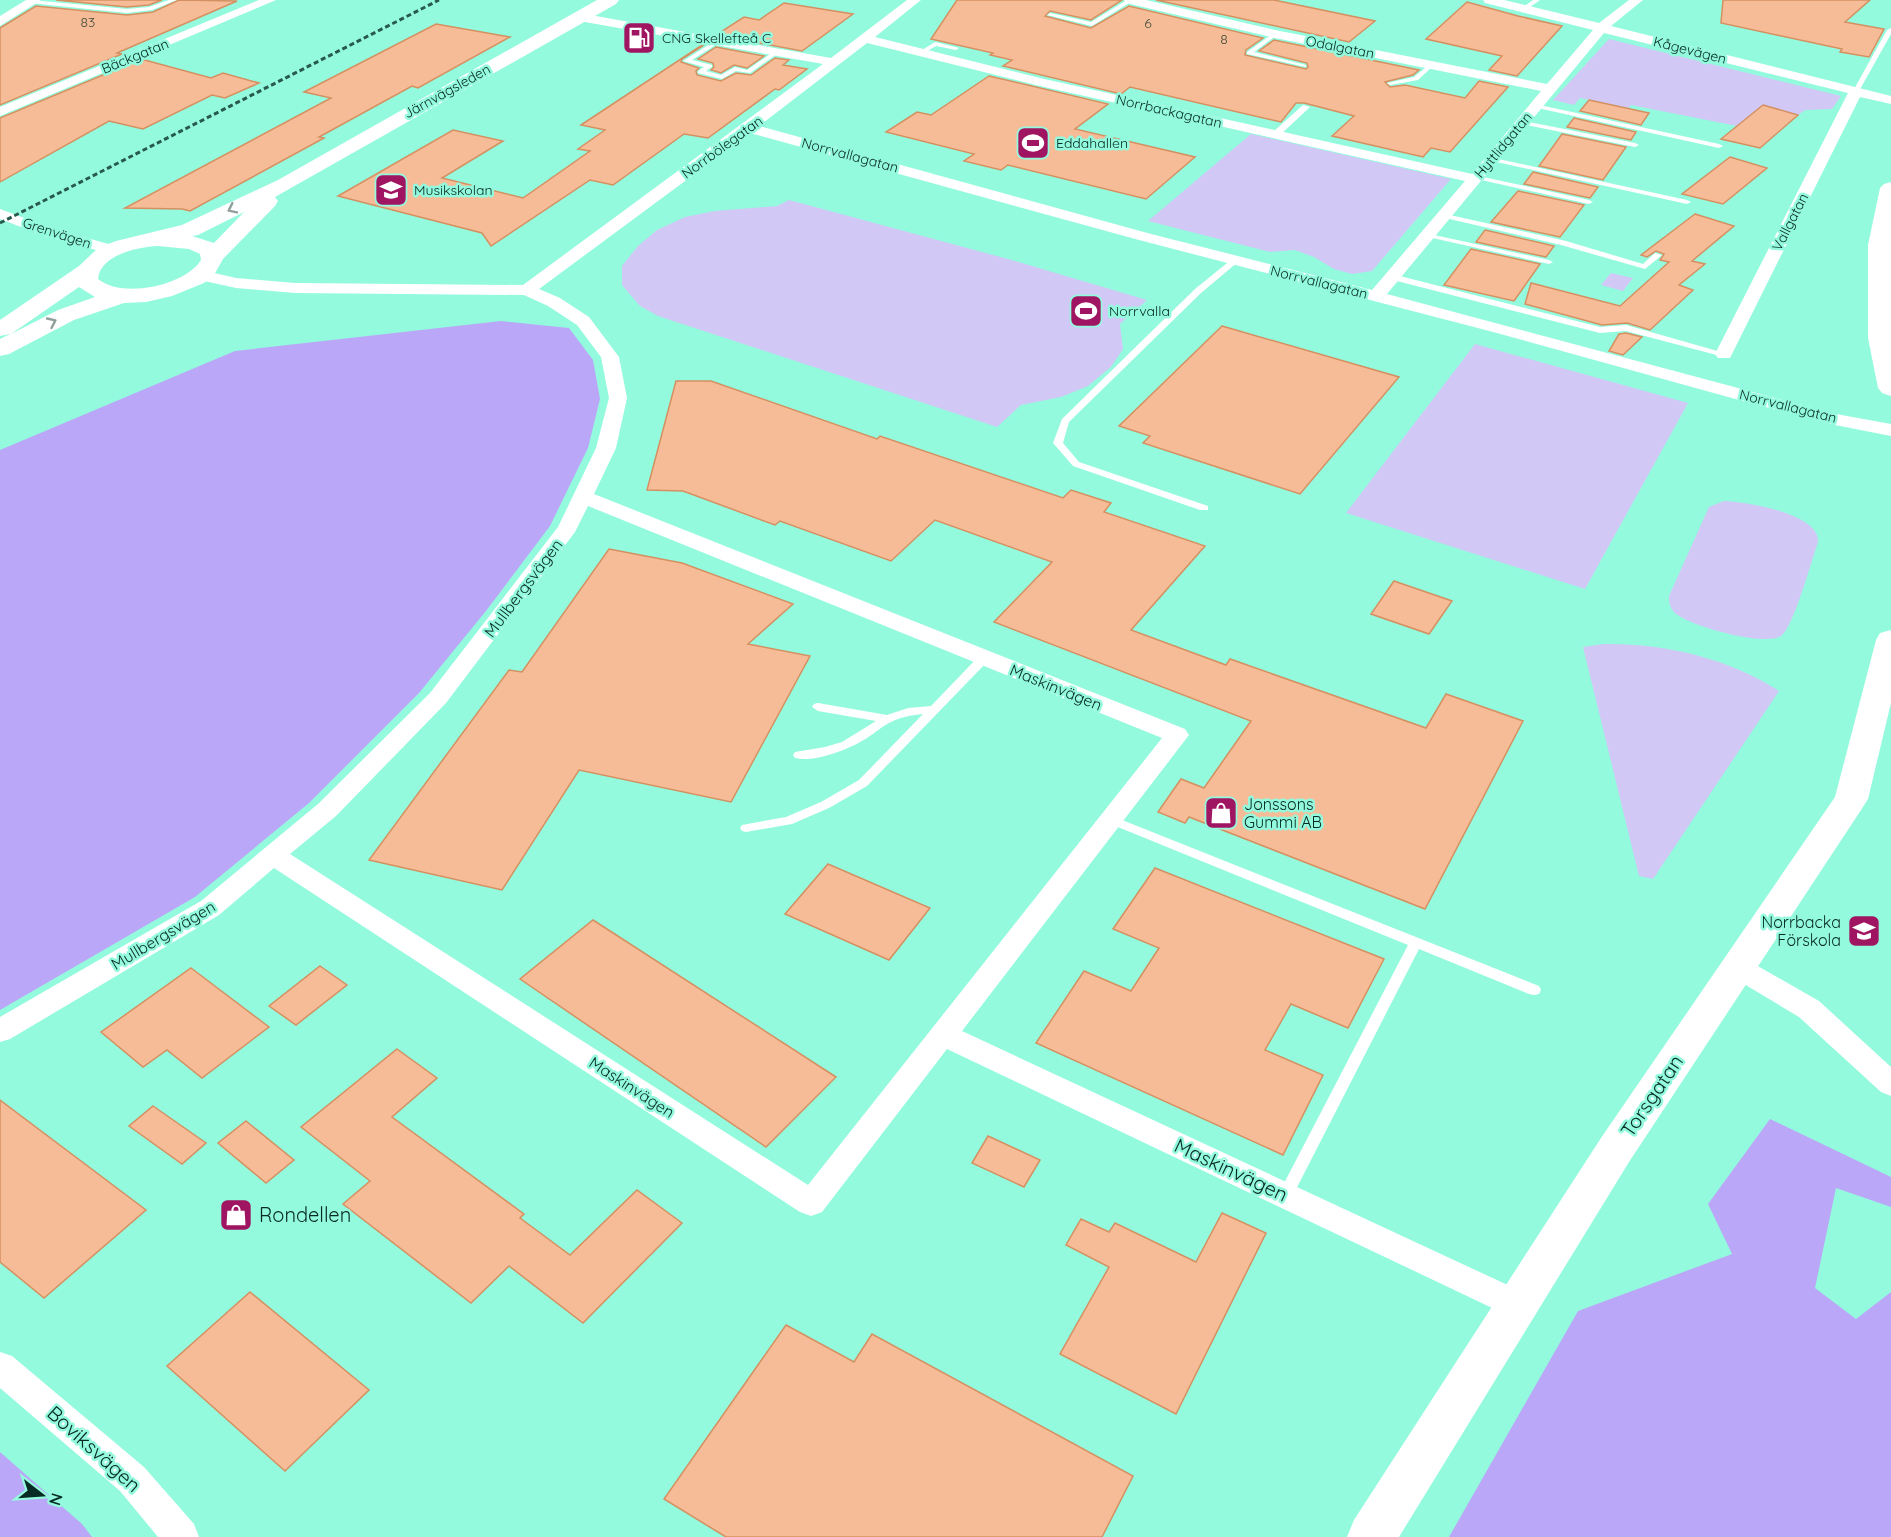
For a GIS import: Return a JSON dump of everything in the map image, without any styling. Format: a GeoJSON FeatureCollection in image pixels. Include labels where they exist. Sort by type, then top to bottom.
{"type":"FeatureCollection","features":[{"type":"Feature","properties":{"kind":"main road","name":"Järnvägsleden"},"geometry":{"type":"LineString","coordinates":[[87,271],[93,262],[114,250],[190,230],[285,184],[610,0]]}},
{"type":"Feature","properties":{"kind":"main road","name":"Järnvägsleden"},"geometry":{"type":"LineString","coordinates":[[206,266],[285,184]]}},
{"type":"Feature","properties":{"kind":"main road"},"geometry":{"type":"LineString","coordinates":[[1891,188],[1879,245],[1880,338],[1891,388]]}},
{"type":"Feature","properties":{"kind":"main road"},"geometry":{"type":"LineString","coordinates":[[0,349],[66,315],[123,296],[166,290],[206,266],[208,249],[189,241],[150,240]]}},
{"type":"Feature","properties":{"kind":"main road"},"geometry":{"type":"LineString","coordinates":[[87,271],[86,281],[89,285],[102,292],[123,296]]}},
{"type":"Feature","properties":{"kind":"main road"},"geometry":{"type":"LineString","coordinates":[[0,330],[87,271]]}},
{"type":"Feature","properties":{"kind":"main road","name":"Torsgatan"},"geometry":{"type":"LineString","coordinates":[[1371,1537],[1615,1150],[1851,799],[1891,640]]}},
{"type":"Feature","properties":{"kind":"street","name":"Bäckgatan"},"geometry":{"type":"LineString","coordinates":[[0,112],[270,0]]}},
{"type":"Feature","properties":{"kind":"street","name":"Norrbölegatan"},"geometry":{"type":"LineString","coordinates":[[527,290],[748,128],[915,0]]}},
{"type":"Feature","properties":{"kind":"street","name":"Odalgatan"},"geometry":{"type":"LineString","coordinates":[[1131,0],[1275,34],[1550,89]]}},
{"type":"Feature","properties":{"kind":"street","name":"Kågevägen"},"geometry":{"type":"LineString","coordinates":[[1489,0],[1891,100]]}},
{"type":"Feature","properties":{"kind":"street","name":"Hyttlidgatan"},"geometry":{"type":"LineString","coordinates":[[1375,297],[1601,27],[1637,0]]}},
{"type":"Feature","properties":{"kind":"street"},"geometry":{"type":"LineString","coordinates":[[0,22],[33,1]]}},
{"type":"Feature","properties":{"kind":"street"},"geometry":{"type":"LineString","coordinates":[[579,17],[834,62]]}},
{"type":"Feature","properties":{"kind":"street","name":"Norrbackagatan"},"geometry":{"type":"LineString","coordinates":[[864,38],[1040,82],[1476,178]]}},
{"type":"Feature","properties":{"kind":"street","name":"Vallgatan"},"geometry":{"type":"LineString","coordinates":[[1724,354],[1856,91]]}},
{"type":"Feature","properties":{"kind":"street","name":"Norrvallagatan"},"geometry":{"type":"LineString","coordinates":[[748,128],[1235,261],[1835,419],[1891,430]]}},
{"type":"Feature","properties":{"kind":"street","name":"Grenvägen"},"geometry":{"type":"LineString","coordinates":[[0,214],[51,233],[114,250]]}},
{"type":"Feature","properties":{"kind":"street","name":"Mullbergsvägen"},"geometry":{"type":"LineString","coordinates":[[0,1031],[210,908],[327,810],[438,698],[504,614],[568,528],[606,448],[618,398],[610,357],[583,321],[554,302],[527,290],[295,288],[236,283],[206,266]]}},
{"type":"Feature","properties":{"kind":"street","name":"Maskinvägen"},"geometry":{"type":"LineString","coordinates":[[273,856],[311,878],[811,1203],[1177,735],[583,497]]}},
{"type":"Feature","properties":{"kind":"street"},"geometry":{"type":"LineString","coordinates":[[1739,968],[1809,1009],[1891,1084]]}},
{"type":"Feature","properties":{"kind":"street","name":"Maskinvägen"},"geometry":{"type":"LineString","coordinates":[[944,1035],[1518,1305]]}},
{"type":"Feature","properties":{"kind":"street","name":"Boviksvägen"},"geometry":{"type":"LineString","coordinates":[[0,1367],[132,1479],[181,1537]]}},
{"type":"Feature","properties":{"kind":"lane"},"geometry":{"type":"LineString","coordinates":[[33,1],[79,5],[94,10],[141,11],[157,8],[174,0]]}},
{"type":"Feature","properties":{"kind":"lane"},"geometry":{"type":"LineString","coordinates":[[1050,15],[1092,24],[1131,0]]}},
{"type":"Feature","properties":{"kind":"lane"},"geometry":{"type":"LineString","coordinates":[[1524,9],[1537,0]]}},
{"type":"Feature","properties":{"kind":"lane"},"geometry":{"type":"LineString","coordinates":[[1856,91],[1890,30]]}},
{"type":"Feature","properties":{"kind":"lane"},"geometry":{"type":"LineString","coordinates":[[1275,34],[1250,53],[1304,66]]}},
{"type":"Feature","properties":{"kind":"lane"},"geometry":{"type":"LineString","coordinates":[[718,41],[686,61],[710,66],[700,72],[722,77],[735,69],[748,72],[778,51]]}},
{"type":"Feature","properties":{"kind":"lane"},"geometry":{"type":"LineString","coordinates":[[922,52],[935,44],[956,48]]}},
{"type":"Feature","properties":{"kind":"lane"},"geometry":{"type":"LineString","coordinates":[[1390,83],[1416,80],[1431,65]]}},
{"type":"Feature","properties":{"kind":"lane"},"geometry":{"type":"LineString","coordinates":[[1535,106],[1719,146]]}},
{"type":"Feature","properties":{"kind":"lane"},"geometry":{"type":"LineString","coordinates":[[1276,134],[1306,107]]}},
{"type":"Feature","properties":{"kind":"lane"},"geometry":{"type":"LineString","coordinates":[[1522,122],[1635,145]]}},
{"type":"Feature","properties":{"kind":"lane"},"geometry":{"type":"LineString","coordinates":[[1492,159],[1687,202]]}},
{"type":"Feature","properties":{"kind":"lane"},"geometry":{"type":"LineString","coordinates":[[1476,178],[1589,202]]}},
{"type":"Feature","properties":{"kind":"lane"},"geometry":{"type":"LineString","coordinates":[[1444,215],[1563,243],[1645,267],[1658,255]]}},
{"type":"Feature","properties":{"kind":"lane"},"geometry":{"type":"LineString","coordinates":[[1428,235],[1549,262]]}},
{"type":"Feature","properties":{"kind":"lane"},"geometry":{"type":"LineString","coordinates":[[1204,508],[1076,465],[1058,443],[1065,422],[1198,291],[1235,261]]}},
{"type":"Feature","properties":{"kind":"lane"},"geometry":{"type":"LineString","coordinates":[[1392,277],[1600,330],[1626,328],[1724,354]]}},
{"type":"Feature","properties":{"kind":"lane"},"geometry":{"type":"LineString","coordinates":[[746,828],[788,821],[825,805],[863,783],[984,658]]}},
{"type":"Feature","properties":{"kind":"lane"},"geometry":{"type":"LineString","coordinates":[[818,707],[886,719]]}},
{"type":"Feature","properties":{"kind":"lane"},"geometry":{"type":"LineString","coordinates":[[799,755],[828,752],[861,738],[886,719],[908,712],[934,710]]}},
{"type":"Feature","properties":{"kind":"lane"},"geometry":{"type":"LineString","coordinates":[[1112,820],[1534,990]]}},
{"type":"Feature","properties":{"kind":"lane"},"geometry":{"type":"LineString","coordinates":[[1286,1196],[1416,942]]}},
{"type":"Feature","properties":{"kind":"shaded area"},"geometry":{"type":"Polygon","coordinates":[[[1609,39],[1841,96],[1832,109],[1805,110],[1798,115],[1737,126],[1631,105],[1629,108],[1580,98],[1574,105],[1553,100],[1609,39]]]}},
{"type":"Feature","properties":{"kind":"shaded area"},"geometry":{"type":"Polygon","coordinates":[[[1251,134],[1451,179],[1372,271],[1352,274],[1334,269],[1314,257],[1295,250],[1270,252],[1148,221],[1251,134]]]}},
{"type":"Feature","properties":{"kind":"shaded area"},"geometry":{"type":"Polygon","coordinates":[[[789,200],[1008,259],[1147,300],[1120,324],[1123,349],[1111,367],[1088,386],[1061,397],[1021,405],[997,427],[658,316],[640,306],[622,285],[622,266],[638,246],[657,230],[685,217],[715,211],[777,206],[789,200]]]}},
{"type":"Feature","properties":{"kind":"shaded area"},"geometry":{"type":"Polygon","coordinates":[[[1611,273],[1633,278],[1623,291],[1601,285],[1611,273]]]}},
{"type":"Feature","properties":{"kind":"shaded area"},"geometry":{"type":"Polygon","coordinates":[[[501,321],[569,328],[593,360],[600,399],[588,448],[550,526],[486,611],[419,693],[309,803],[195,897],[0,1010],[0,450],[235,351],[501,321]]]}},
{"type":"Feature","properties":{"kind":"shaded area"},"geometry":{"type":"Polygon","coordinates":[[[1475,344],[1688,403],[1585,589],[1346,513],[1475,344]]]}},
{"type":"Feature","properties":{"kind":"shaded area"},"geometry":{"type":"Polygon","coordinates":[[[1724,501],[1780,511],[1807,524],[1815,532],[1818,542],[1802,593],[1791,621],[1781,636],[1760,639],[1727,634],[1695,624],[1675,613],[1671,607],[1669,596],[1709,507],[1724,501]]]}},
{"type":"Feature","properties":{"kind":"shaded area"},"geometry":{"type":"Polygon","coordinates":[[[1603,644],[1649,646],[1695,655],[1739,670],[1779,691],[1653,879],[1639,876],[1583,647],[1603,644]]]}},
{"type":"Feature","properties":{"kind":"shaded area"},"geometry":{"type":"Polygon","coordinates":[[[1770,1119],[1891,1177],[1891,1207],[1836,1188],[1815,1288],[1856,1319],[1891,1292],[1891,1537],[1449,1537],[1578,1311],[1732,1254],[1708,1204],[1770,1119]]]}},
{"type":"Feature","properties":{"kind":"shaded area"},"geometry":{"type":"Polygon","coordinates":[[[0,1452],[82,1524],[92,1537],[0,1537],[0,1452]]]}},
{"type":"Feature","properties":{"kind":"building"},"geometry":{"type":"Polygon","coordinates":[[[56,0],[162,0],[149,5],[127,7],[56,0]]]}},
{"type":"Feature","properties":{"kind":"building"},"geometry":{"type":"Polygon","coordinates":[[[179,0],[237,1],[117,53],[122,54],[0,105],[0,28],[36,6],[127,15],[153,12],[179,0]]]}},
{"type":"Feature","properties":{"kind":"building"},"geometry":{"type":"Polygon","coordinates":[[[957,0],[1122,0],[1091,20],[1050,11],[1045,16],[1091,28],[1129,6],[1263,38],[1246,50],[1245,55],[1306,69],[1307,63],[1259,51],[1274,40],[1419,70],[1413,75],[1385,82],[1390,87],[1405,85],[1465,98],[1479,81],[1508,87],[1450,152],[1431,148],[1423,157],[1332,136],[1354,116],[1304,103],[1296,103],[1281,122],[1130,87],[1121,94],[1003,66],[1012,60],[990,55],[993,53],[931,39],[957,0]]]}},
{"type":"Feature","properties":{"kind":"building"},"geometry":{"type":"Polygon","coordinates":[[[1156,0],[1274,0],[1375,21],[1349,42],[1156,0]]]}},
{"type":"Feature","properties":{"kind":"building"},"geometry":{"type":"Polygon","coordinates":[[[1723,0],[1870,0],[1845,22],[1884,29],[1869,57],[1840,52],[1842,49],[1721,23],[1723,0]]]}},
{"type":"Feature","properties":{"kind":"building"},"geometry":{"type":"Polygon","coordinates":[[[1467,2],[1562,26],[1517,76],[1489,70],[1502,56],[1426,39],[1467,2]]]}},
{"type":"Feature","properties":{"kind":"building"},"geometry":{"type":"Polygon","coordinates":[[[784,3],[853,14],[802,51],[716,35],[744,17],[759,20],[784,3]]]}},
{"type":"Feature","properties":{"kind":"building"},"geometry":{"type":"Polygon","coordinates":[[[436,24],[510,37],[418,88],[412,86],[319,137],[324,138],[190,211],[125,208],[331,98],[304,92],[436,24]]]}},
{"type":"Feature","properties":{"kind":"building"},"geometry":{"type":"Polygon","coordinates":[[[702,45],[704,45],[682,59],[681,62],[699,68],[696,71],[697,75],[721,81],[736,73],[751,75],[775,58],[789,60],[783,65],[807,69],[779,90],[775,89],[708,138],[684,134],[613,185],[590,180],[491,246],[482,233],[338,196],[453,130],[503,141],[442,178],[523,198],[590,151],[578,149],[605,130],[581,125],[702,45]]]}},
{"type":"Feature","properties":{"kind":"building"},"geometry":{"type":"Polygon","coordinates":[[[716,47],[764,56],[747,68],[734,65],[721,73],[711,70],[714,67],[713,63],[698,59],[716,47]]]}},
{"type":"Feature","properties":{"kind":"building"},"geometry":{"type":"Polygon","coordinates":[[[141,59],[211,78],[223,73],[259,83],[225,98],[212,95],[143,129],[109,121],[0,182],[0,118],[141,59]]]}},
{"type":"Feature","properties":{"kind":"building","name":"Eddahallen"},"geometry":{"type":"Polygon","coordinates":[[[989,76],[1108,104],[1075,129],[1195,157],[1146,199],[1008,165],[1001,170],[964,161],[974,154],[886,132],[917,112],[931,115],[989,76]]]}},
{"type":"Feature","properties":{"kind":"building"},"geometry":{"type":"Polygon","coordinates":[[[1589,100],[1649,113],[1641,125],[1580,111],[1589,100]]]}},
{"type":"Feature","properties":{"kind":"building"},"geometry":{"type":"Polygon","coordinates":[[[1763,105],[1798,115],[1760,148],[1721,139],[1763,105]]]}},
{"type":"Feature","properties":{"kind":"building"},"geometry":{"type":"Polygon","coordinates":[[[1574,118],[1636,132],[1631,140],[1567,127],[1574,118]]]}},
{"type":"Feature","properties":{"kind":"building"},"geometry":{"type":"Polygon","coordinates":[[[1562,134],[1626,147],[1603,180],[1539,166],[1562,134]]]}},
{"type":"Feature","properties":{"kind":"building"},"geometry":{"type":"Polygon","coordinates":[[[1730,157],[1767,168],[1723,204],[1682,194],[1730,157]]]}},
{"type":"Feature","properties":{"kind":"building"},"geometry":{"type":"Polygon","coordinates":[[[1533,172],[1598,187],[1590,198],[1524,184],[1533,172]]]}},
{"type":"Feature","properties":{"kind":"building"},"geometry":{"type":"Polygon","coordinates":[[[1518,191],[1584,205],[1560,237],[1491,222],[1518,191]]]}},
{"type":"Feature","properties":{"kind":"building"},"geometry":{"type":"Polygon","coordinates":[[[1695,214],[1734,226],[1692,261],[1705,264],[1679,285],[1693,290],[1650,330],[1627,323],[1602,325],[1525,304],[1531,283],[1620,306],[1669,262],[1660,260],[1664,254],[1656,251],[1647,257],[1641,255],[1695,214]]]}},
{"type":"Feature","properties":{"kind":"building"},"geometry":{"type":"Polygon","coordinates":[[[1485,230],[1554,246],[1546,257],[1476,242],[1485,230]]]}},
{"type":"Feature","properties":{"kind":"building"},"geometry":{"type":"Polygon","coordinates":[[[1471,249],[1540,264],[1514,301],[1444,285],[1471,249]]]}},
{"type":"Feature","properties":{"kind":"building"},"geometry":{"type":"Polygon","coordinates":[[[1222,326],[1399,377],[1300,494],[1143,443],[1150,436],[1119,426],[1222,326]]]}},
{"type":"Feature","properties":{"kind":"building"},"geometry":{"type":"Polygon","coordinates":[[[1626,333],[1642,337],[1623,355],[1609,351],[1619,334],[1626,333]]]}},
{"type":"Feature","properties":{"kind":"building"},"geometry":{"type":"Polygon","coordinates":[[[676,381],[711,381],[877,439],[880,436],[1063,498],[1071,490],[1111,503],[1104,512],[1205,546],[1131,630],[1226,665],[1230,659],[1426,728],[1446,694],[1523,721],[1425,909],[1189,817],[1185,823],[1158,812],[1181,779],[1204,788],[1251,721],[994,622],[1052,562],[935,520],[891,561],[780,521],[775,525],[683,491],[647,490],[676,381]]]}},
{"type":"Feature","properties":{"kind":"building"},"geometry":{"type":"Polygon","coordinates":[[[609,549],[682,563],[793,604],[748,644],[810,656],[731,802],[579,770],[502,890],[369,860],[509,670],[522,672],[609,549]]]}},
{"type":"Feature","properties":{"kind":"building"},"geometry":{"type":"Polygon","coordinates":[[[1394,581],[1452,601],[1429,634],[1371,614],[1394,581]]]}},
{"type":"Feature","properties":{"kind":"building"},"geometry":{"type":"Polygon","coordinates":[[[828,864],[930,908],[889,960],[785,914],[828,864]]]}},
{"type":"Feature","properties":{"kind":"building"},"geometry":{"type":"Polygon","coordinates":[[[1155,868],[1384,959],[1348,1028],[1291,1004],[1265,1050],[1323,1075],[1283,1155],[1036,1043],[1084,971],[1131,991],[1159,948],[1113,929],[1155,868]]]}},
{"type":"Feature","properties":{"kind":"building"},"geometry":{"type":"Polygon","coordinates":[[[593,920],[836,1077],[766,1147],[520,979],[593,920]]]}},
{"type":"Feature","properties":{"kind":"building"},"geometry":{"type":"Polygon","coordinates":[[[320,966],[347,985],[296,1025],[269,1006],[320,966]]]}},
{"type":"Feature","properties":{"kind":"building"},"geometry":{"type":"Polygon","coordinates":[[[191,968],[269,1027],[202,1078],[167,1050],[143,1067],[101,1032],[191,968]]]}},
{"type":"Feature","properties":{"kind":"building"},"geometry":{"type":"Polygon","coordinates":[[[397,1049],[437,1078],[392,1117],[524,1214],[520,1218],[570,1255],[637,1190],[682,1223],[583,1323],[509,1266],[471,1303],[343,1204],[370,1181],[301,1127],[397,1049]]]}},
{"type":"Feature","properties":{"kind":"building"},"geometry":{"type":"Polygon","coordinates":[[[0,1100],[146,1210],[44,1298],[0,1262],[0,1100]]]}},
{"type":"Feature","properties":{"kind":"building"},"geometry":{"type":"Polygon","coordinates":[[[153,1106],[206,1143],[182,1164],[129,1126],[153,1106]]]}},
{"type":"Feature","properties":{"kind":"building"},"geometry":{"type":"Polygon","coordinates":[[[246,1121],[294,1160],[266,1183],[218,1143],[246,1121]]]}},
{"type":"Feature","properties":{"kind":"building"},"geometry":{"type":"Polygon","coordinates":[[[988,1136],[1040,1160],[1024,1187],[972,1163],[988,1136]]]}},
{"type":"Feature","properties":{"kind":"building"},"geometry":{"type":"Polygon","coordinates":[[[1222,1213],[1266,1233],[1176,1414],[1060,1354],[1109,1267],[1066,1245],[1081,1219],[1109,1232],[1115,1223],[1196,1262],[1222,1213]]]}},
{"type":"Feature","properties":{"kind":"building"},"geometry":{"type":"Polygon","coordinates":[[[250,1292],[369,1390],[285,1471],[167,1366],[250,1292]]]}},
{"type":"Feature","properties":{"kind":"building"},"geometry":{"type":"Polygon","coordinates":[[[786,1325],[854,1362],[872,1334],[1133,1476],[1102,1537],[726,1537],[664,1499],[786,1325]]]}},
{"type":"Feature","properties":{"kind":"railway"},"geometry":{"type":"LineString","coordinates":[[0,223],[439,0]]}},
{"type":"Feature","properties":{"kind":"place","name":"CNG Skellefteå C"},"geometry":{"type":"Point","coordinates":[639,38]}},
{"type":"Feature","properties":{"kind":"place","name":"Eddahallen"},"geometry":{"type":"Point","coordinates":[1033,143]}},
{"type":"Feature","properties":{"kind":"place","name":"Musikskolan"},"geometry":{"type":"Point","coordinates":[391,190]}},
{"type":"Feature","properties":{"kind":"place","name":"Norrvalla"},"geometry":{"type":"Point","coordinates":[1086,311]}},
{"type":"Feature","properties":{"kind":"place","name":"Jonssons Gummi AB"},"geometry":{"type":"Point","coordinates":[1221,813]}},
{"type":"Feature","properties":{"kind":"place","name":"Norrbacka Förskola"},"geometry":{"type":"Point","coordinates":[1864,931]}},
{"type":"Feature","properties":{"kind":"place","name":"Rondellen"},"geometry":{"type":"Point","coordinates":[236,1215]}}]}
